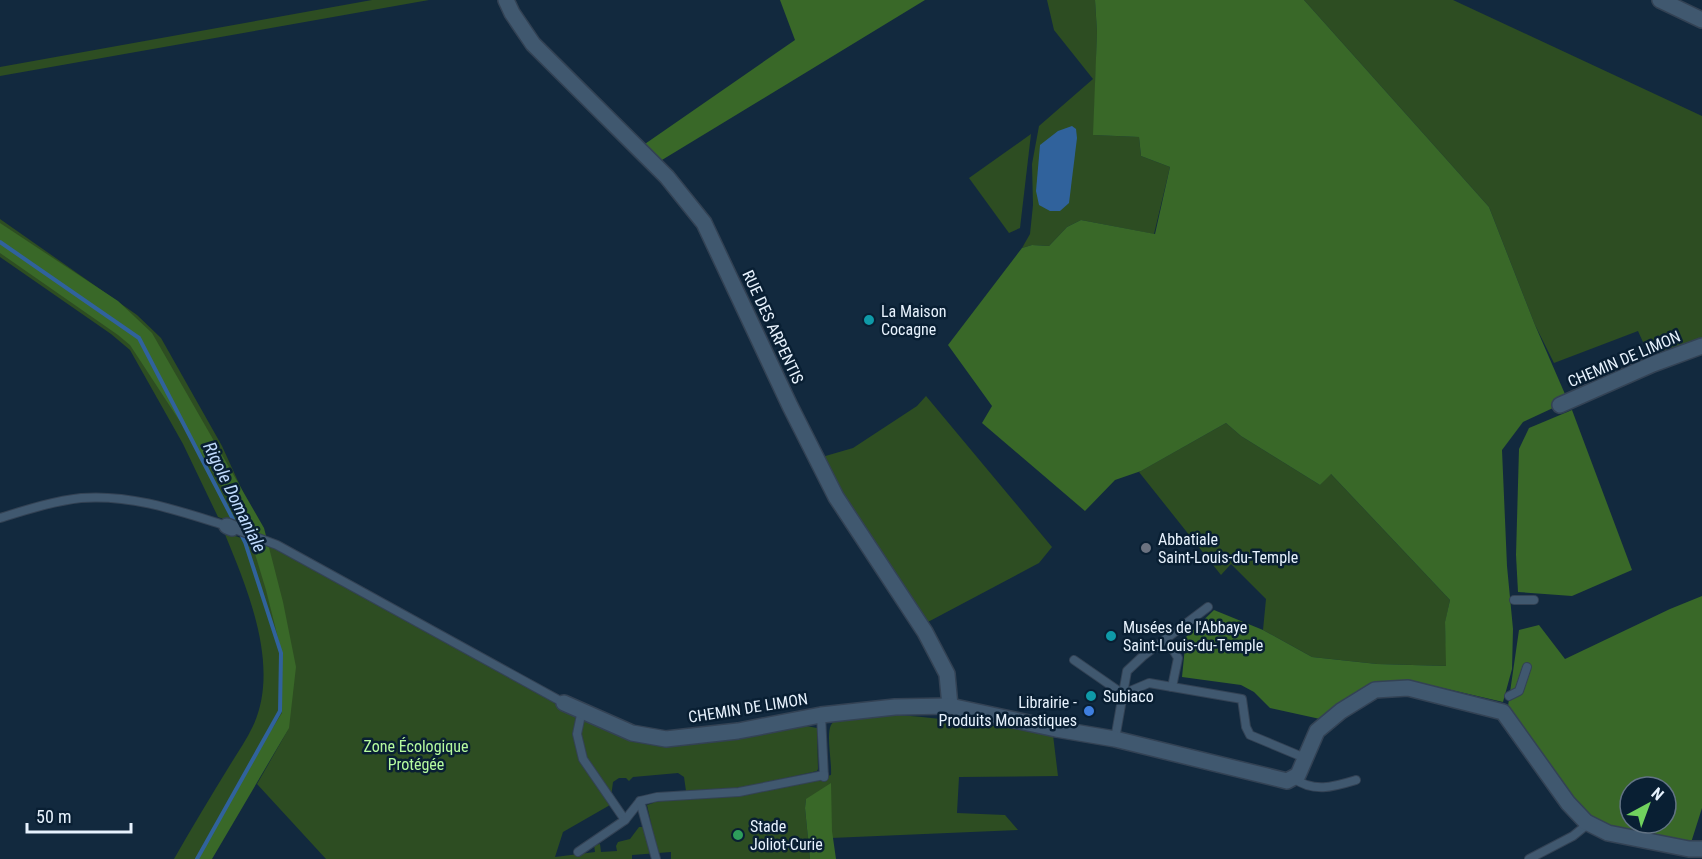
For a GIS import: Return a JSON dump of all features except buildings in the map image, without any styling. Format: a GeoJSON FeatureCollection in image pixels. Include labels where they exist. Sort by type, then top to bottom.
{"type":"FeatureCollection","features":[{"type":"Feature","properties":{"kind":"street","name":"RUE DES ARPENTIS"},"geometry":{"type":"LineString","coordinates":[[506,0],[533,44],[667,177],[704,223],[790,406],[836,497],[925,632],[947,674],[950,706]]}},
{"type":"Feature","properties":{"kind":"street"},"geometry":{"type":"LineString","coordinates":[[1660,0],[1702,20]]}},
{"type":"Feature","properties":{"kind":"street","name":"CHEMIN DE LIMON"},"geometry":{"type":"LineString","coordinates":[[1560,405],[1653,364],[1702,346]]}},
{"type":"Feature","properties":{"kind":"street"},"geometry":{"type":"LineString","coordinates":[[1293,778],[1298,775],[1317,731],[1341,711],[1375,690],[1408,688],[1503,712],[1568,803],[1589,823],[1608,833],[1689,849],[1702,849]]}},
{"type":"Feature","properties":{"kind":"street","name":"CHEMIN DE LIMON"},"geometry":{"type":"LineString","coordinates":[[564,703],[632,733],[666,739],[738,731],[820,715],[895,707],[950,706],[1115,739],[1287,781],[1293,778]]}},
{"type":"Feature","properties":{"kind":"lane","name":"CHEMIN DE LIMON"},"geometry":{"type":"LineString","coordinates":[[0,518],[81,498],[113,499],[135,500],[170,508],[229,527],[277,545],[564,703]]}},
{"type":"Feature","properties":{"kind":"lane"},"geometry":{"type":"LineString","coordinates":[[1514,600],[1534,600]]}},
{"type":"Feature","properties":{"kind":"lane"},"geometry":{"type":"LineString","coordinates":[[1115,739],[1127,671],[1143,656],[1208,607]]}},
{"type":"Feature","properties":{"kind":"lane"},"geometry":{"type":"LineString","coordinates":[[1166,638],[1178,658],[1172,687]]}},
{"type":"Feature","properties":{"kind":"lane"},"geometry":{"type":"LineString","coordinates":[[1074,660],[1123,694]]}},
{"type":"Feature","properties":{"kind":"lane"},"geometry":{"type":"LineString","coordinates":[[1509,696],[1519,691],[1527,668]]}},
{"type":"Feature","properties":{"kind":"lane"},"geometry":{"type":"LineString","coordinates":[[1123,694],[1149,683],[1242,699],[1246,727],[1250,735],[1305,758]]}},
{"type":"Feature","properties":{"kind":"lane"},"geometry":{"type":"LineString","coordinates":[[582,710],[577,734],[583,759],[625,820]]}},
{"type":"Feature","properties":{"kind":"lane"},"geometry":{"type":"LineString","coordinates":[[578,852],[625,820],[640,801],[657,796],[739,792],[824,776],[820,715]]}},
{"type":"Feature","properties":{"kind":"lane"},"geometry":{"type":"LineString","coordinates":[[1293,778],[1304,786],[1327,788],[1356,780]]}},
{"type":"Feature","properties":{"kind":"lane"},"geometry":{"type":"LineString","coordinates":[[640,801],[656,859]]}},
{"type":"Feature","properties":{"kind":"lane"},"geometry":{"type":"LineString","coordinates":[[1529,859],[1574,836],[1589,823]]}},
{"type":"Feature","properties":{"kind":"lane"},"geometry":{"type":"LineString","coordinates":[[1540,859],[1554,847]]}},
{"type":"Feature","properties":{"kind":"green space"},"geometry":{"type":"Polygon","coordinates":[[[372,0],[429,0],[0,76],[0,67],[372,0]]]}},
{"type":"Feature","properties":{"kind":"green space"},"geometry":{"type":"Polygon","coordinates":[[[780,0],[925,0],[657,163],[642,146],[795,40],[780,0]]]}},
{"type":"Feature","properties":{"kind":"green space"},"geometry":{"type":"Polygon","coordinates":[[[1047,0],[1095,0],[1097,32],[1094,135],[1139,137],[1141,156],[1170,167],[1154,234],[1081,220],[1067,227],[1049,246],[1032,245],[1022,248],[1030,234],[1033,205],[1032,164],[1039,126],[1093,79],[1054,30],[1047,0]]]}},
{"type":"Feature","properties":{"kind":"green space"},"geometry":{"type":"Polygon","coordinates":[[[1095,0],[1304,0],[1489,207],[1535,325],[1568,401],[1523,422],[1502,450],[1507,566],[1513,629],[1512,669],[1503,702],[1408,680],[1369,686],[1320,719],[1270,708],[1254,692],[1241,685],[1182,677],[1186,637],[1214,610],[1263,630],[1312,657],[1377,664],[1446,666],[1445,622],[1450,600],[1331,474],[1320,485],[1241,436],[1226,423],[1141,471],[1115,480],[1085,511],[982,423],[992,406],[948,345],[1022,248],[1032,245],[1049,246],[1067,227],[1081,220],[1155,234],[1170,167],[1141,156],[1139,137],[1093,135],[1097,32],[1095,0]]]}},
{"type":"Feature","properties":{"kind":"green space"},"geometry":{"type":"Polygon","coordinates":[[[1304,0],[1453,0],[1702,116],[1702,341],[1651,360],[1638,331],[1554,363],[1535,325],[1489,207],[1304,0]]]}},
{"type":"Feature","properties":{"kind":"green space"},"geometry":{"type":"Polygon","coordinates":[[[1031,134],[1020,228],[1009,233],[969,178],[1031,134]]]}},
{"type":"Feature","properties":{"kind":"green space"},"geometry":{"type":"Polygon","coordinates":[[[0,219],[137,315],[161,338],[222,446],[261,532],[218,517],[183,444],[130,350],[111,334],[0,257],[0,219]]]}},
{"type":"Feature","properties":{"kind":"green space"},"geometry":{"type":"Polygon","coordinates":[[[0,223],[118,301],[152,333],[264,528],[283,602],[296,667],[289,728],[212,859],[196,859],[243,775],[282,713],[281,650],[245,521],[130,345],[0,253],[0,223]]]}},
{"type":"Feature","properties":{"kind":"green space"},"geometry":{"type":"Polygon","coordinates":[[[926,396],[1052,547],[1039,563],[926,623],[838,489],[822,457],[853,448],[917,406],[926,396]]]}},
{"type":"Feature","properties":{"kind":"green space"},"geometry":{"type":"Polygon","coordinates":[[[1572,410],[1632,570],[1572,596],[1518,592],[1516,555],[1519,449],[1529,428],[1572,410]]]}},
{"type":"Feature","properties":{"kind":"green space"},"geometry":{"type":"Polygon","coordinates":[[[1226,423],[1241,436],[1320,485],[1330,473],[1450,600],[1445,623],[1447,666],[1377,664],[1312,657],[1263,630],[1266,599],[1231,564],[1221,575],[1139,472],[1226,423]]]}},
{"type":"Feature","properties":{"kind":"green space","name":"Zone Écologique Protégée"},"geometry":{"type":"Polygon","coordinates":[[[224,532],[267,547],[268,545],[576,714],[574,742],[579,720],[587,719],[631,736],[796,724],[817,728],[817,771],[738,789],[686,791],[684,777],[678,773],[633,777],[629,781],[626,778],[619,778],[613,782],[610,805],[563,832],[555,857],[595,852],[594,845],[600,844],[601,852],[617,851],[618,842],[630,839],[639,827],[643,827],[655,841],[647,805],[653,803],[655,799],[754,792],[831,775],[830,729],[831,725],[844,718],[900,715],[1053,735],[1058,776],[959,777],[957,813],[1005,815],[1018,830],[831,838],[806,799],[810,859],[671,859],[671,852],[632,855],[632,859],[326,859],[257,784],[289,728],[209,859],[174,859],[248,736],[261,703],[264,678],[258,628],[251,602],[224,532]]]}},
{"type":"Feature","properties":{"kind":"green space"},"geometry":{"type":"Polygon","coordinates":[[[1702,596],[1702,808],[1689,849],[1618,835],[1678,835],[1678,775],[1618,775],[1618,835],[1608,833],[1568,803],[1543,756],[1508,706],[1519,630],[1539,625],[1565,659],[1702,596]]]}},
{"type":"Feature","properties":{"kind":"green space"},"geometry":{"type":"Polygon","coordinates":[[[831,783],[832,831],[836,859],[810,859],[806,799],[831,783]]]}},
{"type":"Feature","properties":{"kind":"water"},"geometry":{"type":"Polygon","coordinates":[[[1072,126],[1076,129],[1077,138],[1069,203],[1060,211],[1050,211],[1039,205],[1036,191],[1040,145],[1058,131],[1072,126]]]}},
{"type":"Feature","properties":{"kind":"waterway","name":"Rigole Domaniale"},"geometry":{"type":"LineString","coordinates":[[0,242],[139,338],[236,525]]}},
{"type":"Feature","properties":{"kind":"waterway","name":"Rigole Domaniale"},"geometry":{"type":"LineString","coordinates":[[197,859],[280,711],[281,653],[240,532]]}},
{"type":"Feature","properties":{"kind":"place","name":"La Maison Cocagne"},"geometry":{"type":"Point","coordinates":[869,320]}},
{"type":"Feature","properties":{"kind":"place","name":"Abbatiale Saint-Louis-du-Temple"},"geometry":{"type":"Point","coordinates":[1146,548]}},
{"type":"Feature","properties":{"kind":"place","name":"Musées de l'Abbaye Saint-Louis-du-Temple"},"geometry":{"type":"Point","coordinates":[1111,636]}},
{"type":"Feature","properties":{"kind":"place","name":"Subiaco"},"geometry":{"type":"Point","coordinates":[1091,696]}},
{"type":"Feature","properties":{"kind":"place","name":"Librairie - Produits Monastiques"},"geometry":{"type":"Point","coordinates":[1089,711]}},
{"type":"Feature","properties":{"kind":"place","name":"Stade Joliot-Curie"},"geometry":{"type":"Point","coordinates":[738,835]}}]}
